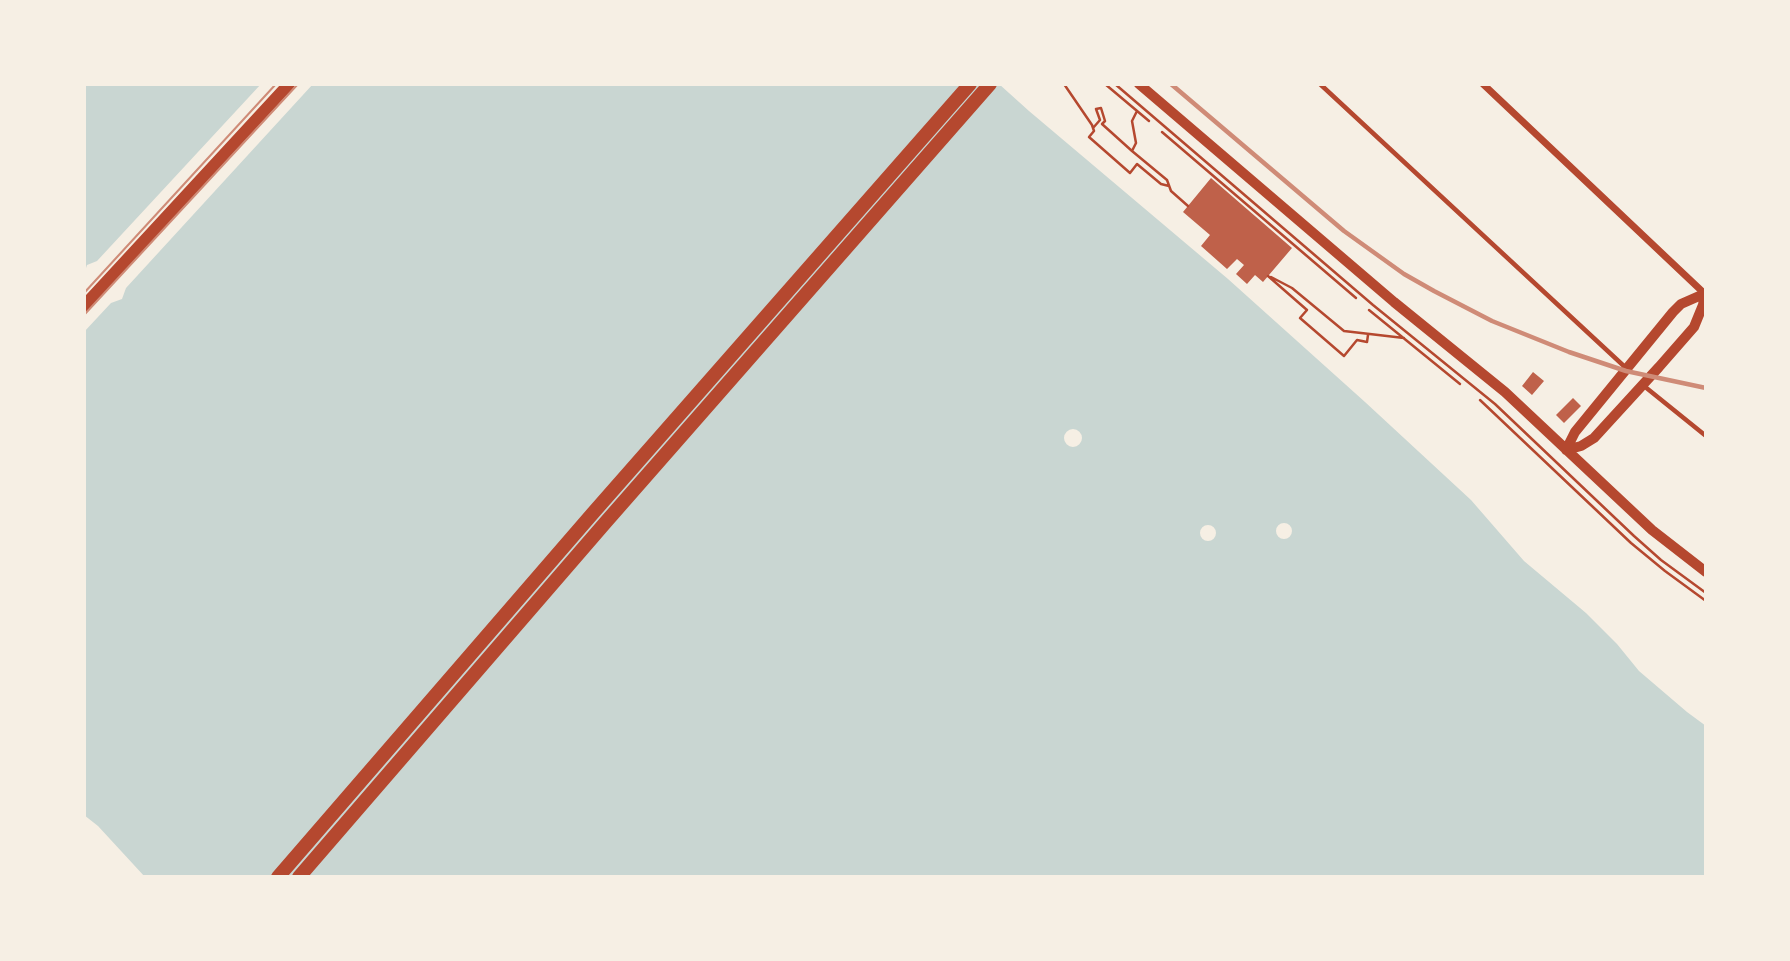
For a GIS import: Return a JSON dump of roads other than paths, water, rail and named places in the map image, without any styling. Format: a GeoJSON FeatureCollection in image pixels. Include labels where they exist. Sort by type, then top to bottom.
{"type":"FeatureCollection","features":[{"type":"Feature","properties":{"kind":"main road"},"geometry":{"type":"LineString","coordinates":[[84,306],[289,84]]}},
{"type":"Feature","properties":{"kind":"main road"},"geometry":{"type":"LineString","coordinates":[[278,877],[970,84]]}},
{"type":"Feature","properties":{"kind":"main road"},"geometry":{"type":"LineString","coordinates":[[299,877],[990,84]]}},
{"type":"Feature","properties":{"kind":"street"},"geometry":{"type":"LineString","coordinates":[[1139,84],[1394,302],[1505,392],[1652,530],[1706,572]]}},
{"type":"Feature","properties":{"kind":"street"},"geometry":{"type":"LineString","coordinates":[[1483,84],[1706,294]]}},
{"type":"Feature","properties":{"kind":"street"},"geometry":{"type":"LineString","coordinates":[[1566,450],[1576,432],[1673,312],[1681,304],[1706,294]]}},
{"type":"Feature","properties":{"kind":"street"},"geometry":{"type":"LineString","coordinates":[[1566,450],[1581,446],[1594,438],[1643,385],[1694,327],[1706,294]]}},
{"type":"Feature","properties":{"kind":"lane"},"geometry":{"type":"LineString","coordinates":[[1320,84],[1627,369]]}},
{"type":"Feature","properties":{"kind":"lane"},"geometry":{"type":"LineString","coordinates":[[1643,385],[1706,436]]}},
{"type":"Feature","properties":{"kind":"tram line"},"geometry":{"type":"LineString","coordinates":[[84,293],[276,84]]}},
{"type":"Feature","properties":{"kind":"tram line"},"geometry":{"type":"LineString","coordinates":[[84,315],[298,84]]}},
{"type":"Feature","properties":{"kind":"railway"},"geometry":{"type":"LineString","coordinates":[[1171,84],[1344,231],[1404,274],[1492,321],[1569,352],[1626,371],[1706,388]]}}]}
